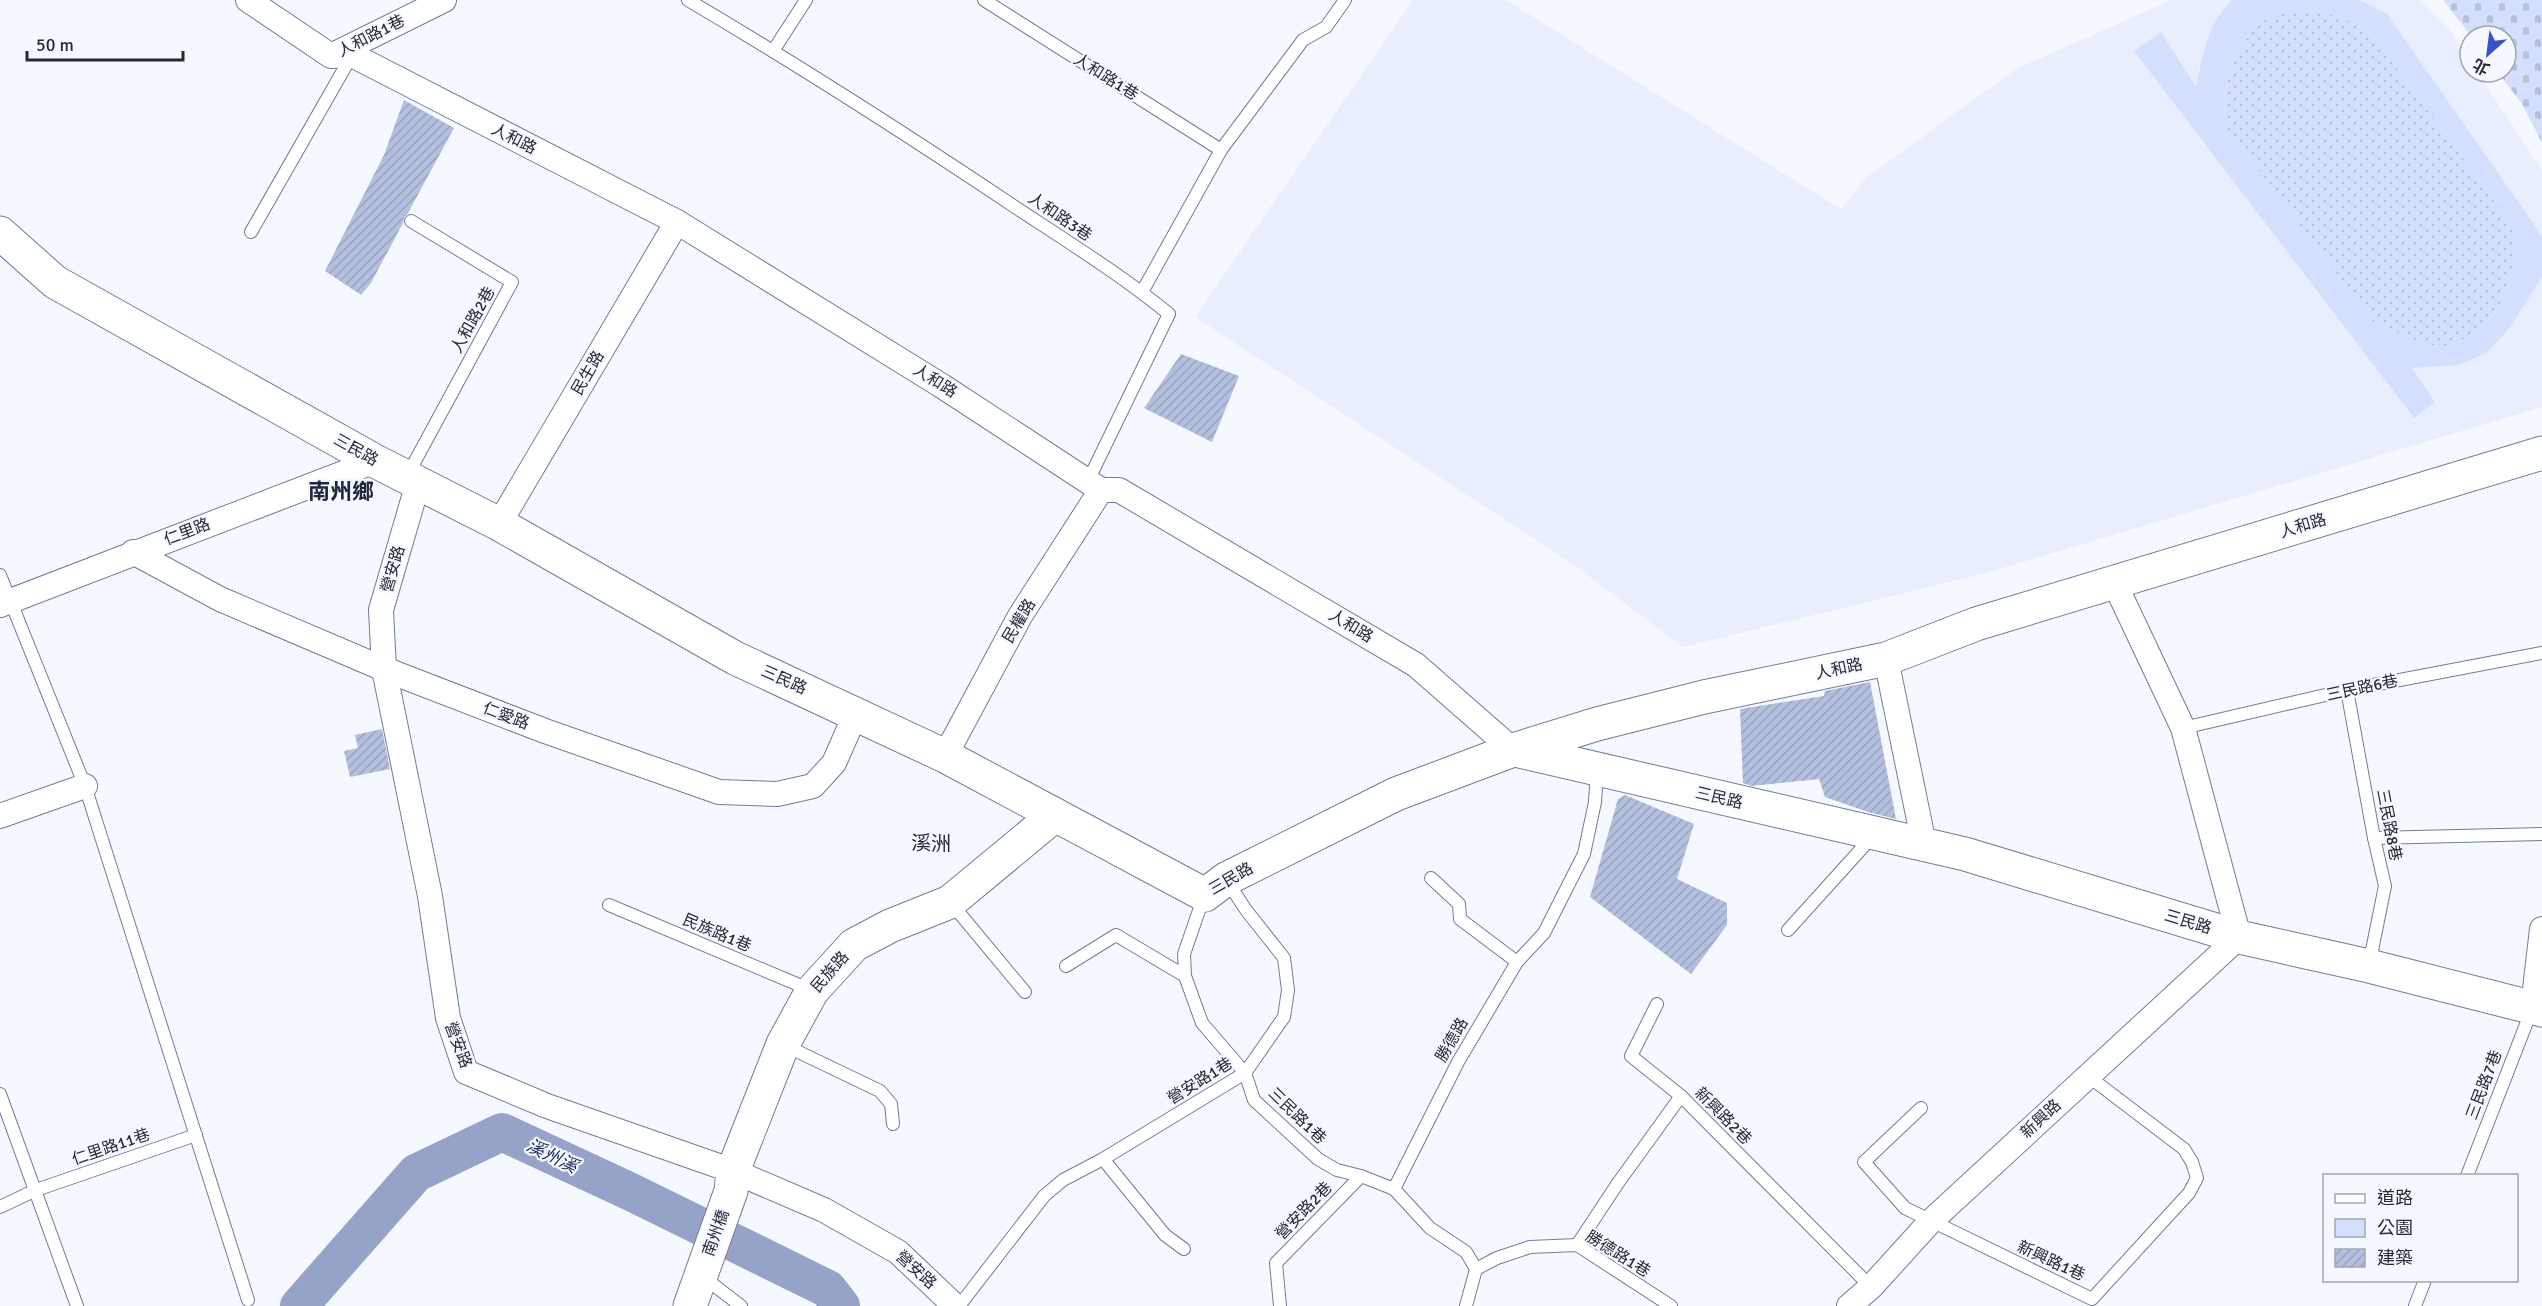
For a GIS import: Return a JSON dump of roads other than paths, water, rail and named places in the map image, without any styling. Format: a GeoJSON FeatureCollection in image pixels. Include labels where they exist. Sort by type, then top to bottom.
{"type":"FeatureCollection","features":[{"type":"Feature","properties":{"kind":"main road","name":"三民路"},"geometry":{"type":"LineString","coordinates":[[0,232],[55,282],[375,461],[499,525],[735,658],[945,756],[1055,816],[1215,887],[1396,794],[1513,750],[1965,854],[2238,937],[2369,966],[2537,1008]]}},
{"type":"Feature","properties":{"kind":"main road","name":"人和路"},"geometry":{"type":"LineString","coordinates":[[1513,750],[1597,724],[1704,696],[1886,659],[1976,624],[2115,584],[2542,453]]}},
{"type":"Feature","properties":{"kind":"main road","name":"民族路"},"geometry":{"type":"LineString","coordinates":[[732,1181],[783,1044],[812,991],[854,945],[890,926],[950,902],[1055,816]]}},
{"type":"Feature","properties":{"kind":"main road","name":"南州橋"},"geometry":{"type":"LineString","coordinates":[[690,1306],[732,1181]]}},
{"type":"Feature","properties":{"kind":"street","name":"人和路"},"geometry":{"type":"LineString","coordinates":[[248,0],[341,56],[677,222],[942,386],[1094,486],[1119,490],[1416,665],[1513,750]]}},
{"type":"Feature","properties":{"kind":"street","name":"人和路1巷"},"geometry":{"type":"LineString","coordinates":[[341,56],[444,0]]}},
{"type":"Feature","properties":{"kind":"street","name":"民生路"},"geometry":{"type":"LineString","coordinates":[[499,525],[677,222]]}},
{"type":"Feature","properties":{"kind":"street","name":"仁里路"},"geometry":{"type":"LineString","coordinates":[[4,603],[375,461]]}},
{"type":"Feature","properties":{"kind":"street","name":"營安路"},"geometry":{"type":"LineString","coordinates":[[412,480],[381,610],[384,669],[430,896],[448,1018],[466,1072],[732,1181],[824,1210],[898,1252],[957,1306]]}},
{"type":"Feature","properties":{"kind":"street","name":"民權路"},"geometry":{"type":"LineString","coordinates":[[945,756],[1020,616],[1094,486]]}},
{"type":"Feature","properties":{"kind":"street","name":"仁愛路"},"geometry":{"type":"LineString","coordinates":[[133,552],[220,600],[384,669],[545,731],[719,792],[777,795],[813,786],[834,764],[856,713]]}},
{"type":"Feature","properties":{"kind":"street"},"geometry":{"type":"LineString","coordinates":[[2115,584],[2182,728],[2238,937]]}},
{"type":"Feature","properties":{"kind":"street"},"geometry":{"type":"LineString","coordinates":[[1886,659],[1924,844]]}},
{"type":"Feature","properties":{"kind":"street"},"geometry":{"type":"LineString","coordinates":[[0,816],[85,786]]}},
{"type":"Feature","properties":{"kind":"street"},"geometry":{"type":"LineString","coordinates":[[2537,1008],[2542,929]]}},
{"type":"Feature","properties":{"kind":"street","name":"新興路"},"geometry":{"type":"LineString","coordinates":[[1849,1306],[1870,1287],[1930,1222],[2238,937]]}},
{"type":"Feature","properties":{"kind":"lane"},"geometry":{"type":"LineString","coordinates":[[688,0],[774,51],[806,0]]}},
{"type":"Feature","properties":{"kind":"lane"},"geometry":{"type":"LineString","coordinates":[[1142,292],[1221,150],[1303,40],[1326,27],[1345,0]]}},
{"type":"Feature","properties":{"kind":"lane","name":"人和路1巷"},"geometry":{"type":"LineString","coordinates":[[989,1],[1221,150]]}},
{"type":"Feature","properties":{"kind":"lane","name":"人和路3巷"},"geometry":{"type":"LineString","coordinates":[[774,51],[980,183],[1142,292],[1169,314],[1094,486]]}},
{"type":"Feature","properties":{"kind":"lane"},"geometry":{"type":"LineString","coordinates":[[251,231],[341,56]]}},
{"type":"Feature","properties":{"kind":"lane","name":"人和路2巷"},"geometry":{"type":"LineString","coordinates":[[411,221],[512,282],[412,480]]}},
{"type":"Feature","properties":{"kind":"lane"},"geometry":{"type":"LineString","coordinates":[[0,575],[4,603],[85,786],[248,1300]]}},
{"type":"Feature","properties":{"kind":"lane","name":"三民路6巷"},"geometry":{"type":"LineString","coordinates":[[2182,728],[2348,690],[2542,653]]}},
{"type":"Feature","properties":{"kind":"lane","name":"三民路8巷"},"geometry":{"type":"LineString","coordinates":[[2348,690],[2374,838],[2385,886],[2369,966]]}},
{"type":"Feature","properties":{"kind":"lane","name":"勝德路"},"geometry":{"type":"LineString","coordinates":[[1394,1189],[1458,1062],[1517,962],[1544,933],[1584,854],[1595,802],[1597,769]]}},
{"type":"Feature","properties":{"kind":"lane"},"geometry":{"type":"LineString","coordinates":[[1788,930],[1876,833]]}},
{"type":"Feature","properties":{"kind":"lane"},"geometry":{"type":"LineString","coordinates":[[2374,838],[2542,834]]}},
{"type":"Feature","properties":{"kind":"lane"},"geometry":{"type":"LineString","coordinates":[[1431,878],[1460,904],[1460,919],[1517,962]]}},
{"type":"Feature","properties":{"kind":"lane","name":"三民路1巷"},"geometry":{"type":"LineString","coordinates":[[1215,887],[1184,954],[1185,976],[1202,1023],[1245,1073],[1254,1100],[1318,1159],[1337,1170],[1361,1176],[1394,1189]]}},
{"type":"Feature","properties":{"kind":"lane","name":"營安路1巷"},"geometry":{"type":"LineString","coordinates":[[957,1306],[1044,1196],[1063,1180],[1103,1159],[1245,1073],[1284,1017],[1288,990],[1284,958],[1246,910],[1215,887]]}},
{"type":"Feature","properties":{"kind":"lane"},"geometry":{"type":"LineString","coordinates":[[950,902],[1025,992]]}},
{"type":"Feature","properties":{"kind":"lane","name":"民族路1巷"},"geometry":{"type":"LineString","coordinates":[[609,905],[812,991]]}},
{"type":"Feature","properties":{"kind":"lane"},"geometry":{"type":"LineString","coordinates":[[1066,966],[1116,935],[1185,976]]}},
{"type":"Feature","properties":{"kind":"lane"},"geometry":{"type":"LineString","coordinates":[[1657,1004],[1632,1056],[1681,1096]]}},
{"type":"Feature","properties":{"kind":"lane","name":"三民路7巷"},"geometry":{"type":"LineString","coordinates":[[2468,1174],[2537,1008]]}},
{"type":"Feature","properties":{"kind":"lane"},"geometry":{"type":"LineString","coordinates":[[783,1044],[879,1091],[891,1104],[893,1124]]}},
{"type":"Feature","properties":{"kind":"lane","name":"新興路1巷"},"geometry":{"type":"LineString","coordinates":[[1921,1108],[1864,1162],[1905,1208],[2092,1299],[2189,1193],[2197,1178],[2192,1162],[2184,1149],[2088,1076]]}},
{"type":"Feature","properties":{"kind":"lane"},"geometry":{"type":"LineString","coordinates":[[0,1094],[77,1306]]}},
{"type":"Feature","properties":{"kind":"lane","name":"新興路2巷"},"geometry":{"type":"LineString","coordinates":[[1577,1245],[1618,1183],[1681,1096],[1870,1287]]}},
{"type":"Feature","properties":{"kind":"lane","name":"仁里路11巷"},"geometry":{"type":"LineString","coordinates":[[0,1207],[36,1190],[196,1135]]}},
{"type":"Feature","properties":{"kind":"lane"},"geometry":{"type":"LineString","coordinates":[[1103,1159],[1165,1235],[1185,1249]]}},
{"type":"Feature","properties":{"kind":"lane","name":"營安路2巷"},"geometry":{"type":"LineString","coordinates":[[1280,1306],[1276,1263],[1361,1176]]}},
{"type":"Feature","properties":{"kind":"lane"},"geometry":{"type":"LineString","coordinates":[[1394,1189],[1430,1228],[1466,1252],[1476,1269],[1467,1306]]}},
{"type":"Feature","properties":{"kind":"lane","name":"勝德路1巷"},"geometry":{"type":"LineString","coordinates":[[1476,1269],[1497,1258],[1530,1247],[1577,1245],[1671,1306]]}},
{"type":"Feature","properties":{"kind":"lane"},"geometry":{"type":"LineString","coordinates":[[700,1275],[741,1306]]}},
{"type":"Feature","properties":{"kind":"lane"},"geometry":{"type":"LineString","coordinates":[[2415,1306],[2425,1282]]}},
{"type":"Feature","properties":{"kind":"waterway","name":"溪州溪"},"geometry":{"type":"LineString","coordinates":[[299,1306],[416,1173],[502,1132],[631,1192],[828,1289],[841,1306]]}},
{"type":"Feature","properties":{"kind":"district","name":"南州鄉"},"geometry":{"type":"Point","coordinates":[341,491]}},
{"type":"Feature","properties":{"kind":"district","name":"溪洲"},"geometry":{"type":"Point","coordinates":[931,843]}}]}
